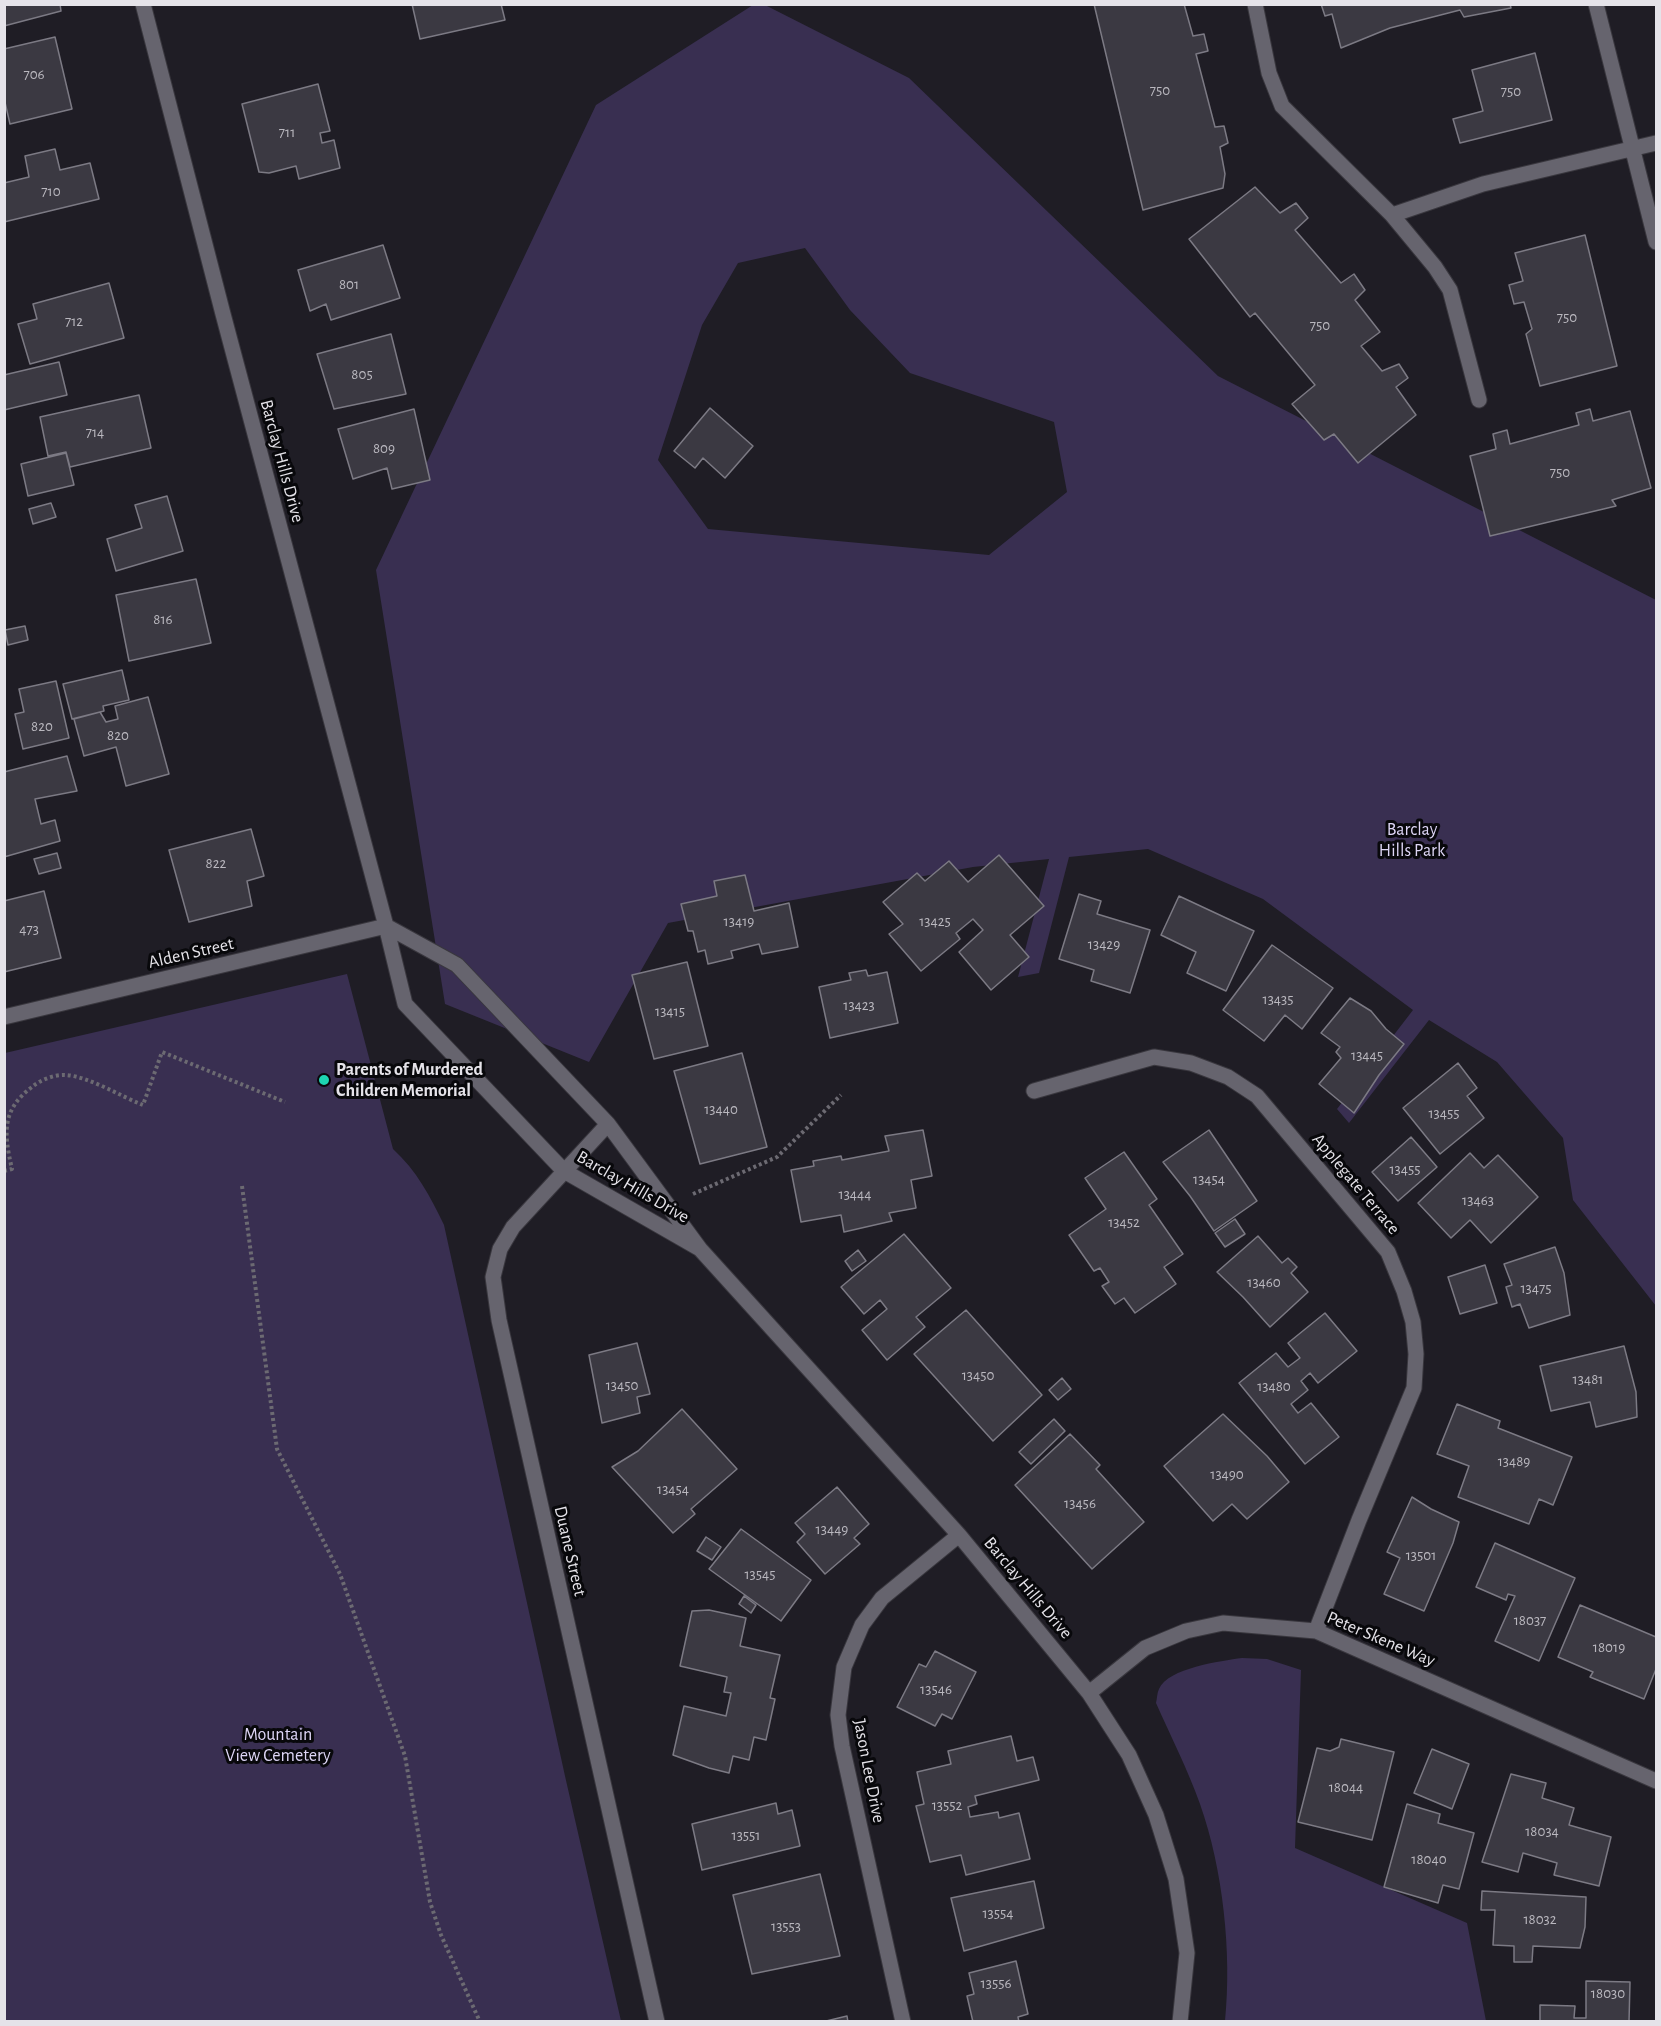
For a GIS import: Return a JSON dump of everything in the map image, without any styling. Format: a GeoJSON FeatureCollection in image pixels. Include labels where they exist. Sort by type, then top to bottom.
{"type":"FeatureCollection","features":[{"type":"Feature","properties":{"kind":"street","name":"Barclay Hills Drive"},"geometry":{"type":"LineString","coordinates":[[142,4],[405,1004],[564,1171],[700,1249]]}},
{"type":"Feature","properties":{"kind":"street"},"geometry":{"type":"LineString","coordinates":[[1255,4],[1269,73],[1282,106],[1392,215],[1435,267],[1450,290],[1479,400]]}},
{"type":"Feature","properties":{"kind":"street"},"geometry":{"type":"LineString","coordinates":[[1596,4],[1656,242]]}},
{"type":"Feature","properties":{"kind":"street"},"geometry":{"type":"LineString","coordinates":[[1392,215],[1483,184],[1656,143]]}},
{"type":"Feature","properties":{"kind":"street","name":"Barclay Hills Drive"},"geometry":{"type":"LineString","coordinates":[[386,926],[457,965],[608,1124],[700,1249],[959,1535],[1089,1693],[1129,1755],[1156,1815],[1176,1879],[1187,1953],[1180,2022]]}},
{"type":"Feature","properties":{"kind":"street","name":"Alden Street"},"geometry":{"type":"LineString","coordinates":[[4,1017],[386,926]]}},
{"type":"Feature","properties":{"kind":"street","name":"Applegate Terrace"},"geometry":{"type":"LineString","coordinates":[[1034,1091],[1155,1057],[1191,1063],[1228,1077],[1257,1096],[1388,1252],[1404,1291],[1413,1323],[1416,1354],[1414,1388],[1316,1631]]}},
{"type":"Feature","properties":{"kind":"street","name":"Duane Street"},"geometry":{"type":"LineString","coordinates":[[608,1124],[513,1227],[500,1249],[493,1277],[501,1332],[657,2022]]}},
{"type":"Feature","properties":{"kind":"street","name":"Jason Lee Drive"},"geometry":{"type":"LineString","coordinates":[[903,2022],[842,1746],[838,1715],[844,1667],[862,1625],[882,1598],[959,1535]]}},
{"type":"Feature","properties":{"kind":"street","name":"Peter Skene Way"},"geometry":{"type":"LineString","coordinates":[[1089,1693],[1145,1648],[1186,1631],[1223,1623],[1316,1631],[1656,1781]]}},
{"type":"Feature","properties":{"kind":"path"},"geometry":{"type":"LineString","coordinates":[[4,1171],[12,1169],[5,1141],[8,1115],[20,1096],[39,1081],[65,1075],[93,1083],[143,1105],[162,1052],[285,1102]]}},
{"type":"Feature","properties":{"kind":"path"},"geometry":{"type":"LineString","coordinates":[[668,1206],[777,1157],[841,1095]]}},
{"type":"Feature","properties":{"kind":"path"},"geometry":{"type":"LineString","coordinates":[[242,1186],[277,1449],[340,1574],[405,1756],[430,1902],[441,1935],[480,2022]]}},
{"type":"Feature","properties":{"kind":"green space","name":"Barclay Hills Park"},"geometry":{"type":"Polygon","coordinates":[[[753,5],[765,5],[909,78],[1218,376],[1656,600],[1656,1306],[1573,1200],[1563,1138],[1497,1062],[1429,1020],[1349,1123],[1337,1109],[1413,1010],[1263,899],[1148,849],[1069,857],[1039,973],[1018,977],[1049,859],[973,867],[668,923],[589,1062],[445,1004],[376,570],[596,105],[753,5]],[[805,248],[738,263],[702,325],[658,460],[708,529],[989,555],[1067,492],[1054,422],[910,373],[850,310],[805,248]]]}},
{"type":"Feature","properties":{"kind":"green space","name":"Mountain View Cemetery"},"geometry":{"type":"Polygon","coordinates":[[[347,974],[393,1149],[422,1184],[444,1225],[621,2021],[5,2021],[5,1053],[347,974]]]}},
{"type":"Feature","properties":{"kind":"green space"},"geometry":{"type":"Polygon","coordinates":[[[1242,1658],[1267,1659],[1301,1670],[1295,1848],[1467,1923],[1486,2021],[1225,2021],[1226,1940],[1215,1856],[1195,1791],[1156,1703],[1159,1689],[1173,1676],[1196,1667],[1242,1658]]]}},
{"type":"Feature","properties":{"kind":"building"},"geometry":{"type":"Polygon","coordinates":[[[4,4],[60,4],[61,11],[4,26],[4,4]]]}},
{"type":"Feature","properties":{"kind":"building"},"geometry":{"type":"Polygon","coordinates":[[[412,4],[501,4],[505,20],[420,39],[412,4]]]}},
{"type":"Feature","properties":{"kind":"building"},"geometry":{"type":"Polygon","coordinates":[[[1094,4],[1184,4],[1193,36],[1204,34],[1208,51],[1196,54],[1215,127],[1224,126],[1228,143],[1220,147],[1225,174],[1223,188],[1143,210],[1094,4]]]}},
{"type":"Feature","properties":{"kind":"building"},"geometry":{"type":"Polygon","coordinates":[[[1321,4],[1510,4],[1511,8],[1464,17],[1460,10],[1390,28],[1341,48],[1332,14],[1325,16],[1321,4]]]}},
{"type":"Feature","properties":{"kind":"building"},"geometry":{"type":"Polygon","coordinates":[[[55,37],[72,109],[10,124],[4,98],[4,49],[55,37]]]}},
{"type":"Feature","properties":{"kind":"building"},"geometry":{"type":"Polygon","coordinates":[[[1535,53],[1552,120],[1460,143],[1453,119],[1483,111],[1472,70],[1535,53]]]}},
{"type":"Feature","properties":{"kind":"building"},"geometry":{"type":"Polygon","coordinates":[[[318,84],[330,131],[320,133],[322,143],[334,140],[340,168],[299,179],[296,166],[269,173],[259,172],[242,104],[318,84]]]}},
{"type":"Feature","properties":{"kind":"building"},"geometry":{"type":"Polygon","coordinates":[[[55,149],[60,170],[90,163],[99,199],[4,222],[4,183],[29,177],[25,156],[55,149]]]}},
{"type":"Feature","properties":{"kind":"building"},"geometry":{"type":"Polygon","coordinates":[[[1255,187],[1280,213],[1296,203],[1308,218],[1295,230],[1341,283],[1354,274],[1365,290],[1355,300],[1380,332],[1361,346],[1382,371],[1399,364],[1408,378],[1396,387],[1416,415],[1358,463],[1334,434],[1324,440],[1292,404],[1315,385],[1255,313],[1250,317],[1189,239],[1255,187]]]}},
{"type":"Feature","properties":{"kind":"building"},"geometry":{"type":"Polygon","coordinates":[[[1585,235],[1617,366],[1540,386],[1526,334],[1532,329],[1524,302],[1514,304],[1509,285],[1523,281],[1515,253],[1585,235]]]}},
{"type":"Feature","properties":{"kind":"building"},"geometry":{"type":"Polygon","coordinates":[[[383,245],[400,298],[331,320],[326,304],[310,311],[298,270],[383,245]]]}},
{"type":"Feature","properties":{"kind":"building"},"geometry":{"type":"Polygon","coordinates":[[[109,283],[124,338],[30,364],[18,324],[37,319],[33,304],[109,283]]]}},
{"type":"Feature","properties":{"kind":"building"},"geometry":{"type":"Polygon","coordinates":[[[391,334],[406,394],[334,409],[317,354],[391,334]]]}},
{"type":"Feature","properties":{"kind":"building"},"geometry":{"type":"Polygon","coordinates":[[[59,362],[67,395],[4,410],[4,375],[59,362]]]}},
{"type":"Feature","properties":{"kind":"building"},"geometry":{"type":"Polygon","coordinates":[[[139,395],[151,448],[70,467],[66,452],[48,456],[40,417],[139,395]]]}},
{"type":"Feature","properties":{"kind":"building"},"geometry":{"type":"Polygon","coordinates":[[[710,408],[753,446],[725,478],[703,458],[695,468],[674,451],[710,408]]]}},
{"type":"Feature","properties":{"kind":"building"},"geometry":{"type":"Polygon","coordinates":[[[414,409],[430,480],[392,489],[387,468],[353,479],[338,429],[414,409]]]}},
{"type":"Feature","properties":{"kind":"building"},"geometry":{"type":"Polygon","coordinates":[[[1590,409],[1593,421],[1630,411],[1651,488],[1612,500],[1616,506],[1490,536],[1470,456],[1496,449],[1493,434],[1507,430],[1510,444],[1579,425],[1576,413],[1590,409]]]}},
{"type":"Feature","properties":{"kind":"building"},"geometry":{"type":"Polygon","coordinates":[[[66,453],[74,485],[28,496],[21,464],[66,453]]]}},
{"type":"Feature","properties":{"kind":"building"},"geometry":{"type":"Polygon","coordinates":[[[167,496],[183,551],[116,571],[107,539],[142,528],[135,505],[167,496]]]}},
{"type":"Feature","properties":{"kind":"building"},"geometry":{"type":"Polygon","coordinates":[[[51,503],[56,517],[33,524],[29,509],[51,503]]]}},
{"type":"Feature","properties":{"kind":"building"},"geometry":{"type":"Polygon","coordinates":[[[196,579],[211,643],[129,661],[116,595],[196,579]]]}},
{"type":"Feature","properties":{"kind":"building"},"geometry":{"type":"Polygon","coordinates":[[[25,626],[28,640],[8,645],[5,630],[25,626]]]}},
{"type":"Feature","properties":{"kind":"building"},"geometry":{"type":"Polygon","coordinates":[[[122,670],[129,700],[103,706],[104,711],[72,719],[63,684],[122,670]]]}},
{"type":"Feature","properties":{"kind":"building"},"geometry":{"type":"Polygon","coordinates":[[[56,681],[69,738],[23,749],[15,714],[24,712],[19,689],[56,681]]]}},
{"type":"Feature","properties":{"kind":"building"},"geometry":{"type":"Polygon","coordinates":[[[148,697],[169,774],[126,786],[116,747],[84,756],[74,719],[100,712],[106,722],[118,719],[115,706],[148,697]]]}},
{"type":"Feature","properties":{"kind":"building"},"geometry":{"type":"Polygon","coordinates":[[[67,756],[77,791],[35,799],[41,824],[55,820],[60,841],[4,857],[4,772],[67,756]]]}},
{"type":"Feature","properties":{"kind":"building"},"geometry":{"type":"Polygon","coordinates":[[[251,829],[264,876],[247,881],[252,906],[189,922],[169,850],[251,829]]]}},
{"type":"Feature","properties":{"kind":"building"},"geometry":{"type":"Polygon","coordinates":[[[57,853],[61,868],[39,874],[34,859],[57,853]]]}},
{"type":"Feature","properties":{"kind":"building"},"geometry":{"type":"Polygon","coordinates":[[[999,855],[1044,906],[1010,935],[1029,957],[991,990],[959,952],[983,930],[973,919],[956,933],[960,939],[921,971],[889,934],[903,924],[883,902],[917,873],[925,881],[949,861],[968,882],[999,855]]]}},
{"type":"Feature","properties":{"kind":"building"},"geometry":{"type":"Polygon","coordinates":[[[745,875],[754,911],[789,903],[798,947],[762,954],[759,944],[731,951],[733,958],[708,964],[705,950],[698,952],[693,931],[688,931],[681,904],[717,896],[714,881],[745,875]]]}},
{"type":"Feature","properties":{"kind":"building"},"geometry":{"type":"Polygon","coordinates":[[[44,891],[61,958],[4,972],[4,901],[44,891]]]}},
{"type":"Feature","properties":{"kind":"building"},"geometry":{"type":"Polygon","coordinates":[[[1079,894],[1101,901],[1097,914],[1150,930],[1130,993],[1091,981],[1094,970],[1059,959],[1079,894]]]}},
{"type":"Feature","properties":{"kind":"building"},"geometry":{"type":"Polygon","coordinates":[[[1179,896],[1254,931],[1226,991],[1187,973],[1196,952],[1161,935],[1179,896]]]}},
{"type":"Feature","properties":{"kind":"building"},"geometry":{"type":"Polygon","coordinates":[[[1272,945],[1333,988],[1302,1029],[1285,1015],[1264,1041],[1223,1010],[1272,945]]]}},
{"type":"Feature","properties":{"kind":"building"},"geometry":{"type":"Polygon","coordinates":[[[687,962],[708,1046],[654,1059],[632,975],[687,962]]]}},
{"type":"Feature","properties":{"kind":"building"},"geometry":{"type":"Polygon","coordinates":[[[866,970],[868,976],[887,972],[898,1023],[830,1038],[819,987],[851,980],[849,973],[866,970]]]}},
{"type":"Feature","properties":{"kind":"building"},"geometry":{"type":"Polygon","coordinates":[[[1350,998],[1371,1011],[1386,1029],[1404,1044],[1379,1075],[1354,1113],[1319,1084],[1341,1058],[1336,1052],[1340,1047],[1321,1033],[1350,998]]]}},
{"type":"Feature","properties":{"kind":"building"},"geometry":{"type":"Polygon","coordinates":[[[742,1053],[767,1147],[700,1164],[674,1071],[742,1053]]]}},
{"type":"Feature","properties":{"kind":"building"},"geometry":{"type":"Polygon","coordinates":[[[1458,1063],[1477,1088],[1467,1096],[1484,1118],[1440,1154],[1403,1108],[1458,1063]]]}},
{"type":"Feature","properties":{"kind":"building"},"geometry":{"type":"Polygon","coordinates":[[[923,1130],[932,1176],[911,1180],[916,1208],[889,1213],[892,1221],[844,1232],[841,1215],[801,1222],[791,1170],[814,1166],[813,1161],[841,1156],[842,1160],[889,1151],[885,1136],[923,1130]]]}},
{"type":"Feature","properties":{"kind":"building"},"geometry":{"type":"Polygon","coordinates":[[[1209,1130],[1257,1201],[1214,1231],[1163,1162],[1209,1130]]]}},
{"type":"Feature","properties":{"kind":"building"},"geometry":{"type":"Polygon","coordinates":[[[1411,1137],[1437,1167],[1398,1201],[1372,1172],[1411,1137]]]}},
{"type":"Feature","properties":{"kind":"building"},"geometry":{"type":"Polygon","coordinates":[[[1124,1152],[1157,1199],[1149,1205],[1183,1254],[1164,1267],[1176,1284],[1135,1313],[1124,1298],[1115,1304],[1102,1286],[1109,1282],[1100,1268],[1094,1271],[1069,1235],[1106,1209],[1085,1178],[1124,1152]]]}},
{"type":"Feature","properties":{"kind":"building"},"geometry":{"type":"Polygon","coordinates":[[[1470,1153],[1484,1168],[1498,1155],[1538,1197],[1491,1243],[1470,1220],[1451,1238],[1418,1203],[1470,1153]]]}},
{"type":"Feature","properties":{"kind":"building"},"geometry":{"type":"Polygon","coordinates":[[[1235,1219],[1245,1234],[1225,1247],[1215,1233],[1235,1219]]]}},
{"type":"Feature","properties":{"kind":"building"},"geometry":{"type":"Polygon","coordinates":[[[904,1234],[951,1288],[916,1317],[925,1327],[887,1360],[862,1330],[887,1309],[880,1300],[864,1314],[841,1287],[904,1234]]]}},
{"type":"Feature","properties":{"kind":"building"},"geometry":{"type":"Polygon","coordinates":[[[1258,1236],[1282,1263],[1288,1258],[1297,1267],[1291,1273],[1308,1292],[1270,1327],[1217,1272],[1258,1236]]]}},
{"type":"Feature","properties":{"kind":"building"},"geometry":{"type":"Polygon","coordinates":[[[1555,1247],[1564,1273],[1570,1315],[1529,1328],[1520,1304],[1512,1307],[1506,1287],[1512,1285],[1504,1264],[1555,1247]]]}},
{"type":"Feature","properties":{"kind":"building"},"geometry":{"type":"Polygon","coordinates":[[[858,1250],[866,1261],[852,1271],[845,1261],[858,1250]]]}},
{"type":"Feature","properties":{"kind":"building"},"geometry":{"type":"Polygon","coordinates":[[[1485,1265],[1497,1303],[1460,1314],[1448,1277],[1485,1265]]]}},
{"type":"Feature","properties":{"kind":"building"},"geometry":{"type":"Polygon","coordinates":[[[966,1310],[1042,1395],[993,1441],[914,1354],[966,1310]]]}},
{"type":"Feature","properties":{"kind":"building"},"geometry":{"type":"Polygon","coordinates":[[[1325,1313],[1357,1351],[1318,1383],[1310,1373],[1301,1381],[1308,1390],[1291,1404],[1298,1413],[1311,1403],[1339,1437],[1305,1464],[1239,1383],[1276,1353],[1288,1367],[1300,1358],[1288,1343],[1325,1313]]]}},
{"type":"Feature","properties":{"kind":"building"},"geometry":{"type":"Polygon","coordinates":[[[637,1343],[650,1394],[637,1397],[640,1413],[602,1423],[589,1355],[637,1343]]]}},
{"type":"Feature","properties":{"kind":"building"},"geometry":{"type":"Polygon","coordinates":[[[1624,1346],[1636,1392],[1637,1417],[1596,1427],[1590,1402],[1551,1411],[1540,1366],[1624,1346]]]}},
{"type":"Feature","properties":{"kind":"building"},"geometry":{"type":"Polygon","coordinates":[[[1062,1378],[1071,1389],[1058,1400],[1049,1390],[1062,1378]]]}},
{"type":"Feature","properties":{"kind":"building"},"geometry":{"type":"Polygon","coordinates":[[[1457,1404],[1500,1421],[1498,1428],[1572,1457],[1553,1505],[1539,1499],[1529,1524],[1458,1497],[1469,1466],[1437,1454],[1457,1404]]]}},
{"type":"Feature","properties":{"kind":"building"},"geometry":{"type":"Polygon","coordinates":[[[682,1409],[737,1469],[691,1509],[695,1514],[673,1533],[612,1467],[638,1451],[682,1409]]]}},
{"type":"Feature","properties":{"kind":"building"},"geometry":{"type":"Polygon","coordinates":[[[1223,1414],[1267,1456],[1289,1482],[1247,1519],[1232,1504],[1213,1521],[1164,1466],[1223,1414]]]}},
{"type":"Feature","properties":{"kind":"building"},"geometry":{"type":"Polygon","coordinates":[[[1054,1419],[1065,1431],[1031,1464],[1019,1452],[1054,1419]]]}},
{"type":"Feature","properties":{"kind":"building"},"geometry":{"type":"Polygon","coordinates":[[[1070,1434],[1100,1465],[1096,1469],[1144,1522],[1092,1569],[1015,1485],[1070,1434]]]}},
{"type":"Feature","properties":{"kind":"building"},"geometry":{"type":"Polygon","coordinates":[[[837,1487],[869,1524],[854,1538],[860,1544],[825,1574],[797,1542],[805,1534],[795,1523],[837,1487]]]}},
{"type":"Feature","properties":{"kind":"building"},"geometry":{"type":"Polygon","coordinates":[[[1412,1497],[1459,1522],[1453,1543],[1424,1611],[1384,1594],[1400,1558],[1387,1552],[1412,1497]]]}},
{"type":"Feature","properties":{"kind":"building"},"geometry":{"type":"Polygon","coordinates":[[[741,1529],[811,1580],[781,1621],[709,1569],[741,1529]]]}},
{"type":"Feature","properties":{"kind":"building"},"geometry":{"type":"Polygon","coordinates":[[[706,1537],[721,1547],[712,1560],[697,1551],[706,1537]]]}},
{"type":"Feature","properties":{"kind":"building"},"geometry":{"type":"Polygon","coordinates":[[[1495,1543],[1575,1578],[1539,1661],[1495,1641],[1515,1596],[1508,1594],[1506,1600],[1476,1587],[1495,1543]]]}},
{"type":"Feature","properties":{"kind":"building"},"geometry":{"type":"Polygon","coordinates":[[[744,1596],[756,1605],[751,1613],[739,1604],[744,1596]]]}},
{"type":"Feature","properties":{"kind":"building"},"geometry":{"type":"Polygon","coordinates":[[[1580,1605],[1656,1637],[1656,1669],[1644,1699],[1590,1677],[1593,1672],[1558,1657],[1580,1605]]]}},
{"type":"Feature","properties":{"kind":"building"},"geometry":{"type":"Polygon","coordinates":[[[709,1610],[746,1618],[740,1646],[780,1655],[770,1698],[775,1699],[766,1740],[754,1737],[749,1760],[733,1756],[729,1773],[673,1755],[684,1706],[726,1716],[731,1693],[724,1692],[727,1677],[680,1666],[692,1611],[709,1610]]]}},
{"type":"Feature","properties":{"kind":"building"},"geometry":{"type":"Polygon","coordinates":[[[935,1651],[976,1672],[952,1719],[942,1714],[935,1726],[897,1707],[919,1664],[926,1667],[935,1651]]]}},
{"type":"Feature","properties":{"kind":"building"},"geometry":{"type":"Polygon","coordinates":[[[1011,1736],[1017,1761],[1033,1757],[1039,1780],[975,1796],[977,1804],[968,1807],[970,1817],[998,1812],[999,1818],[1019,1813],[1030,1859],[966,1875],[961,1855],[930,1862],[916,1806],[924,1804],[917,1772],[951,1764],[948,1751],[1011,1736]]]}},
{"type":"Feature","properties":{"kind":"building"},"geometry":{"type":"Polygon","coordinates":[[[1341,1739],[1394,1752],[1372,1840],[1298,1822],[1317,1748],[1330,1751],[1339,1747],[1341,1739]]]}},
{"type":"Feature","properties":{"kind":"building"},"geometry":{"type":"Polygon","coordinates":[[[1432,1749],[1469,1764],[1452,1809],[1414,1793],[1432,1749]]]}},
{"type":"Feature","properties":{"kind":"building"},"geometry":{"type":"Polygon","coordinates":[[[1511,1774],[1546,1783],[1542,1798],[1574,1808],[1569,1825],[1611,1837],[1599,1886],[1554,1875],[1557,1863],[1523,1853],[1518,1872],[1482,1862],[1511,1774]]]}},
{"type":"Feature","properties":{"kind":"building"},"geometry":{"type":"Polygon","coordinates":[[[776,1803],[778,1814],[792,1810],[800,1846],[702,1870],[692,1824],[776,1803]]]}},
{"type":"Feature","properties":{"kind":"building"},"geometry":{"type":"Polygon","coordinates":[[[1407,1804],[1440,1814],[1438,1823],[1474,1833],[1459,1889],[1443,1885],[1438,1903],[1384,1887],[1407,1804]]]}},
{"type":"Feature","properties":{"kind":"building"},"geometry":{"type":"Polygon","coordinates":[[[820,1874],[840,1956],[752,1974],[733,1895],[820,1874]]]}},
{"type":"Feature","properties":{"kind":"building"},"geometry":{"type":"Polygon","coordinates":[[[1034,1881],[1044,1928],[964,1951],[951,1898],[1034,1881]]]}},
{"type":"Feature","properties":{"kind":"building"},"geometry":{"type":"Polygon","coordinates":[[[1482,1891],[1586,1897],[1585,1927],[1580,1948],[1533,1946],[1532,1962],[1514,1962],[1514,1946],[1493,1945],[1495,1910],[1481,1910],[1482,1891]]]}},
{"type":"Feature","properties":{"kind":"building"},"geometry":{"type":"Polygon","coordinates":[[[1016,1961],[1028,2014],[1018,2017],[1019,2022],[973,2022],[967,1996],[974,1994],[969,1973],[1016,1961]]]}},
{"type":"Feature","properties":{"kind":"building"},"geometry":{"type":"Polygon","coordinates":[[[1586,1981],[1630,1982],[1629,2022],[1540,2022],[1540,2005],[1575,2006],[1574,2018],[1586,2018],[1586,1981]]]}},
{"type":"Feature","properties":{"kind":"building"},"geometry":{"type":"Polygon","coordinates":[[[847,2016],[848,2022],[822,2022],[847,2016]]]}},
{"type":"Feature","properties":{"kind":"place","name":"Parents of Murdered Children Memorial"},"geometry":{"type":"Point","coordinates":[324,1080]}}]}
